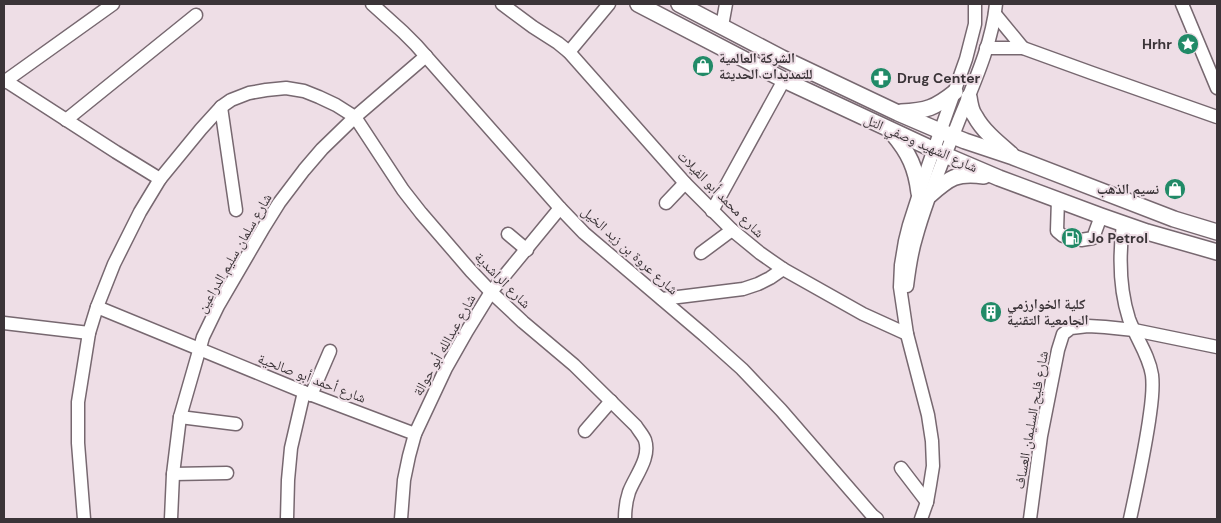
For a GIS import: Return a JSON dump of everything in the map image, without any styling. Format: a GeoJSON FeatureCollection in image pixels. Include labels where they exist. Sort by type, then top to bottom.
{"type":"FeatureCollection","features":[{"type":"Feature","properties":{"kind":"main road","name":"شارع الشهيد وصفي التل"},"geometry":{"type":"LineString","coordinates":[[638,4],[784,80],[939,153],[999,178],[1123,224],[1217,252]]}},
{"type":"Feature","properties":{"kind":"main road","name":"شارع الشهيد وصفي التل"},"geometry":{"type":"LineString","coordinates":[[679,4],[782,58],[947,133],[1174,219],[1217,232]]}},
{"type":"Feature","properties":{"kind":"main road"},"geometry":{"type":"LineString","coordinates":[[898,112],[930,108],[962,95],[983,128],[1014,157]]}},
{"type":"Feature","properties":{"kind":"main road"},"geometry":{"type":"LineString","coordinates":[[890,131],[902,145],[912,162],[917,179],[925,194],[961,175],[971,174],[999,178]]}},
{"type":"Feature","properties":{"kind":"street"},"geometry":{"type":"LineString","coordinates":[[113,4],[5,81],[160,179]]}},
{"type":"Feature","properties":{"kind":"street","name":"شارع عروة بن زيد الخيل"},"geometry":{"type":"LineString","coordinates":[[372,4],[426,56],[584,233],[704,335],[763,390],[874,518]]}},
{"type":"Feature","properties":{"kind":"street","name":"شارع محمد أبو الفيلات"},"geometry":{"type":"LineString","coordinates":[[502,4],[569,52],[685,183],[732,230],[760,253],[783,269],[863,314],[907,334]]}},
{"type":"Feature","properties":{"kind":"street"},"geometry":{"type":"LineString","coordinates":[[569,52],[609,4]]}},
{"type":"Feature","properties":{"kind":"street"},"geometry":{"type":"LineString","coordinates":[[722,26],[726,4]]}},
{"type":"Feature","properties":{"kind":"street"},"geometry":{"type":"LineString","coordinates":[[962,95],[975,24],[975,4]]}},
{"type":"Feature","properties":{"kind":"street"},"geometry":{"type":"LineString","coordinates":[[1182,4],[1217,88]]}},
{"type":"Feature","properties":{"kind":"street"},"geometry":{"type":"LineString","coordinates":[[996,9],[1023,48]]}},
{"type":"Feature","properties":{"kind":"street"},"geometry":{"type":"LineString","coordinates":[[921,519],[927,502],[933,466],[932,441],[928,415],[907,334],[900,287],[901,260],[909,225],[925,194],[962,95],[986,48],[996,9]]}},
{"type":"Feature","properties":{"kind":"street"},"geometry":{"type":"LineString","coordinates":[[66,120],[196,15]]}},
{"type":"Feature","properties":{"kind":"street"},"geometry":{"type":"LineString","coordinates":[[986,48],[1023,48],[1217,117]]}},
{"type":"Feature","properties":{"kind":"street","name":"شارع سلمان سليم الدراعين"},"geometry":{"type":"LineString","coordinates":[[171,519],[180,418],[200,348],[208,327],[227,290],[279,203],[304,170],[322,149],[355,117],[426,56]]}},
{"type":"Feature","properties":{"kind":"street"},"geometry":{"type":"LineString","coordinates":[[712,211],[784,80]]}},
{"type":"Feature","properties":{"kind":"street"},"geometry":{"type":"LineString","coordinates":[[84,519],[78,443],[78,402],[89,333],[114,264],[140,212],[160,179],[221,107],[231,100],[249,94],[286,88],[304,91],[355,117]]}},
{"type":"Feature","properties":{"kind":"street"},"geometry":{"type":"LineString","coordinates":[[221,107],[236,210]]}},
{"type":"Feature","properties":{"kind":"street","name":"شارع الراشدية"},"geometry":{"type":"LineString","coordinates":[[355,117],[415,205],[465,264],[491,292],[574,365],[636,426],[644,438],[646,446],[642,464],[628,496],[625,519]]}},
{"type":"Feature","properties":{"kind":"street"},"geometry":{"type":"LineString","coordinates":[[666,203],[685,183]]}},
{"type":"Feature","properties":{"kind":"street"},"geometry":{"type":"LineString","coordinates":[[1058,199],[1057,231],[1063,236]]}},
{"type":"Feature","properties":{"kind":"street","name":"شارع عبدالله أبو حوالة"},"geometry":{"type":"LineString","coordinates":[[402,519],[404,480],[415,434],[446,368],[491,292],[560,208]]}},
{"type":"Feature","properties":{"kind":"street"},"geometry":{"type":"LineString","coordinates":[[1081,240],[1093,238],[1101,216]]}},
{"type":"Feature","properties":{"kind":"street"},"geometry":{"type":"LineString","coordinates":[[1123,224],[1120,254],[1121,284],[1126,308],[1148,360],[1153,387],[1146,439],[1130,519]]}},
{"type":"Feature","properties":{"kind":"street"},"geometry":{"type":"LineString","coordinates":[[701,254],[732,230]]}},
{"type":"Feature","properties":{"kind":"street"},"geometry":{"type":"LineString","coordinates":[[508,234],[527,250]]}},
{"type":"Feature","properties":{"kind":"street"},"geometry":{"type":"LineString","coordinates":[[662,299],[743,289],[770,278],[783,269]]}},
{"type":"Feature","properties":{"kind":"street","name":"شارع أحمد أبو صالحية"},"geometry":{"type":"LineString","coordinates":[[97,307],[307,393],[415,434]]}},
{"type":"Feature","properties":{"kind":"street"},"geometry":{"type":"LineString","coordinates":[[4,322],[89,333]]}},
{"type":"Feature","properties":{"kind":"street","name":"شارع فليح السليمان العساف"},"geometry":{"type":"LineString","coordinates":[[1030,519],[1043,426],[1058,350],[1064,334],[1071,328],[1088,326],[1134,330],[1217,347]]}},
{"type":"Feature","properties":{"kind":"street"},"geometry":{"type":"LineString","coordinates":[[287,519],[291,448],[307,393],[330,351]]}},
{"type":"Feature","properties":{"kind":"street"},"geometry":{"type":"LineString","coordinates":[[585,431],[611,401]]}},
{"type":"Feature","properties":{"kind":"street"},"geometry":{"type":"LineString","coordinates":[[180,418],[236,424]]}},
{"type":"Feature","properties":{"kind":"street"},"geometry":{"type":"LineString","coordinates":[[901,468],[927,502]]}},
{"type":"Feature","properties":{"kind":"street"},"geometry":{"type":"LineString","coordinates":[[174,474],[227,473]]}},
{"type":"Feature","properties":{"kind":"tunnel"},"geometry":{"type":"LineString","coordinates":[[1063,236],[1081,240]]}},
{"type":"Feature","properties":{"kind":"place","name":"Hrhr"},"geometry":{"type":"Point","coordinates":[1188,44]}},
{"type":"Feature","properties":{"kind":"place","name":"الشركة العالمية للتمديدات الحديثة"},"geometry":{"type":"Point","coordinates":[703,66]}},
{"type":"Feature","properties":{"kind":"place","name":"Drug Center"},"geometry":{"type":"Point","coordinates":[881,78]}},
{"type":"Feature","properties":{"kind":"place","name":"نسيم الذهب"},"geometry":{"type":"Point","coordinates":[1175,189]}},
{"type":"Feature","properties":{"kind":"place","name":"Jo Petrol"},"geometry":{"type":"Point","coordinates":[1072,238]}},
{"type":"Feature","properties":{"kind":"place","name":"كلية الخوارزمي الجامعية التقنية"},"geometry":{"type":"Point","coordinates":[991,312]}}]}
